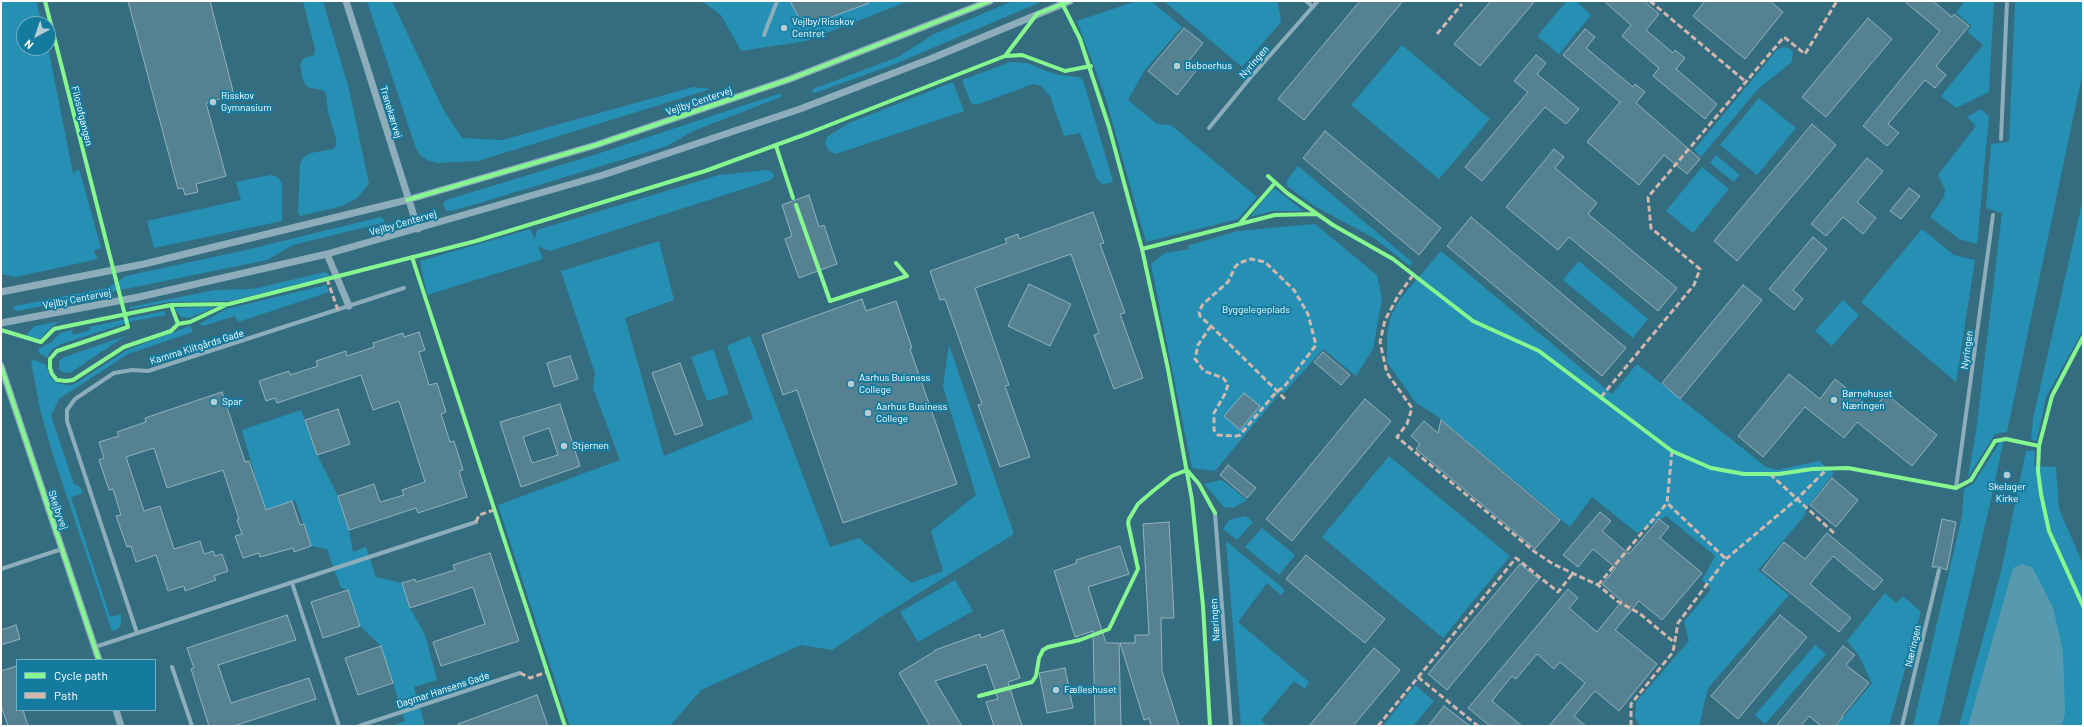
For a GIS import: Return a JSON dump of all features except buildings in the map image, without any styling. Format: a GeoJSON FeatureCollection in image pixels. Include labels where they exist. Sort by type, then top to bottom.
{"type":"FeatureCollection","features":[{"type":"Feature","properties":{"kind":"street","name":"Tranekærvej"},"geometry":{"type":"LineString","coordinates":[[346,1],[407,200],[418,229]]}},
{"type":"Feature","properties":{"kind":"street"},"geometry":{"type":"LineString","coordinates":[[764,35],[777,1]]}},
{"type":"Feature","properties":{"kind":"street","name":"Vejlby Centervej"},"geometry":{"type":"LineString","coordinates":[[1,292],[144,264],[407,200],[596,144],[790,79],[943,21],[990,1]]}},
{"type":"Feature","properties":{"kind":"street","name":"Vejlby Centervej"},"geometry":{"type":"LineString","coordinates":[[1,323],[138,297],[327,254],[603,175],[800,108],[930,59],[1070,1]]}},
{"type":"Feature","properties":{"kind":"street"},"geometry":{"type":"LineString","coordinates":[[1306,1],[1313,7]]}},
{"type":"Feature","properties":{"kind":"street","name":"Nyringen"},"geometry":{"type":"LineString","coordinates":[[1209,128],[1250,78],[1318,1]]}},
{"type":"Feature","properties":{"kind":"street"},"geometry":{"type":"LineString","coordinates":[[2001,139],[2007,1]]}},
{"type":"Feature","properties":{"kind":"street","name":"Nyringen"},"geometry":{"type":"LineString","coordinates":[[1956,488],[1993,216]]}},
{"type":"Feature","properties":{"kind":"street"},"geometry":{"type":"LineString","coordinates":[[327,254],[349,306]]}},
{"type":"Feature","properties":{"kind":"street","name":"Kamma Klitgårds Gade"},"geometry":{"type":"LineString","coordinates":[[137,633],[67,421],[68,410],[75,399],[114,373],[132,370],[148,371],[404,288]]}},
{"type":"Feature","properties":{"kind":"street","name":"Skejbyvej"},"geometry":{"type":"LineString","coordinates":[[1,366],[99,659]]}},
{"type":"Feature","properties":{"kind":"street","name":"Næringen"},"geometry":{"type":"LineString","coordinates":[[1215,513],[1231,726]]}},
{"type":"Feature","properties":{"kind":"street"},"geometry":{"type":"LineString","coordinates":[[95,647],[476,522]]}},
{"type":"Feature","properties":{"kind":"street"},"geometry":{"type":"LineString","coordinates":[[1,569],[63,549]]}},
{"type":"Feature","properties":{"kind":"street","name":"Næringen"},"geometry":{"type":"LineString","coordinates":[[1902,726],[1939,570]]}},
{"type":"Feature","properties":{"kind":"street"},"geometry":{"type":"LineString","coordinates":[[292,583],[340,726]]}},
{"type":"Feature","properties":{"kind":"street"},"geometry":{"type":"LineString","coordinates":[[172,667],[192,726]]}},
{"type":"Feature","properties":{"kind":"street","name":"Dagmar Hansens Gade"},"geometry":{"type":"LineString","coordinates":[[359,726],[373,724],[520,673]]}},
{"type":"Feature","properties":{"kind":"street"},"geometry":{"type":"LineString","coordinates":[[116,711],[121,726]]}},
{"type":"Feature","properties":{"kind":"green space"},"geometry":{"type":"Polygon","coordinates":[[[1,1],[36,1],[40,16],[16,16],[16,56],[50,56],[73,173],[79,169],[101,248],[93,251],[98,259],[16,277],[1,274],[1,1]]]}},
{"type":"Feature","properties":{"kind":"green space"},"geometry":{"type":"Polygon","coordinates":[[[303,1],[323,1],[349,89],[369,184],[357,198],[342,206],[300,216],[298,212],[300,164],[303,158],[311,153],[333,149],[336,146],[336,138],[328,112],[326,93],[322,90],[307,87],[303,80],[300,64],[304,58],[314,55],[315,49],[303,1]]]}},
{"type":"Feature","properties":{"kind":"green space"},"geometry":{"type":"Polygon","coordinates":[[[367,1],[392,1],[444,111],[462,138],[502,140],[693,87],[711,89],[478,161],[437,163],[427,160],[420,155],[415,146],[367,1]]]}},
{"type":"Feature","properties":{"kind":"green space","name":"Vejlby/Risskov Centret"},"geometry":{"type":"Polygon","coordinates":[[[702,1],[909,1],[806,41],[741,51],[721,15],[702,1]]]}},
{"type":"Feature","properties":{"kind":"green space"},"geometry":{"type":"Polygon","coordinates":[[[1013,1],[1043,1],[895,64],[815,93],[812,91],[813,89],[898,57],[934,34],[1013,1]]]}},
{"type":"Feature","properties":{"kind":"green space"},"geometry":{"type":"Polygon","coordinates":[[[1137,1],[1151,1],[1182,27],[1144,71],[1128,100],[1157,124],[1171,125],[1257,197],[1238,219],[1146,242],[1105,96],[1077,21],[1137,1]]]}},
{"type":"Feature","properties":{"kind":"green space"},"geometry":{"type":"Polygon","coordinates":[[[1164,1],[1276,1],[1278,3],[1281,22],[1242,67],[1164,1]]]}},
{"type":"Feature","properties":{"kind":"green space"},"geometry":{"type":"Polygon","coordinates":[[[1576,1],[1591,15],[1559,54],[1538,37],[1538,35],[1566,2],[1576,1]]]}},
{"type":"Feature","properties":{"kind":"green space"},"geometry":{"type":"Polygon","coordinates":[[[1965,1],[1994,1],[1989,92],[1956,108],[1941,96],[1983,45],[1968,32],[1971,25],[1956,13],[1965,1]]]}},
{"type":"Feature","properties":{"kind":"green space"},"geometry":{"type":"Polygon","coordinates":[[[2015,1],[2083,1],[2083,71],[2007,432],[1995,434],[1968,477],[1976,432],[2002,213],[1986,208],[1991,144],[2009,142],[2015,1]]]}},
{"type":"Feature","properties":{"kind":"green space"},"geometry":{"type":"Polygon","coordinates":[[[1402,45],[1490,119],[1439,179],[1351,105],[1402,45]]]}},
{"type":"Feature","properties":{"kind":"green space"},"geometry":{"type":"Polygon","coordinates":[[[1784,47],[1789,48],[1793,52],[1792,62],[1758,89],[1701,157],[1694,150],[1777,50],[1784,47]]]}},
{"type":"Feature","properties":{"kind":"green space"},"geometry":{"type":"Polygon","coordinates":[[[1010,62],[1027,63],[1059,75],[1078,77],[1083,80],[1113,181],[1102,184],[1097,179],[1080,133],[1064,136],[1050,96],[1041,86],[1033,84],[976,105],[971,103],[962,80],[1010,62]]]}},
{"type":"Feature","properties":{"kind":"green space"},"geometry":{"type":"Polygon","coordinates":[[[953,82],[964,111],[836,154],[829,151],[825,144],[827,137],[849,123],[953,82]]]}},
{"type":"Feature","properties":{"kind":"green space"},"geometry":{"type":"Polygon","coordinates":[[[781,94],[781,97],[693,131],[667,146],[473,205],[447,211],[443,205],[444,202],[449,199],[594,155],[781,94]]]}},
{"type":"Feature","properties":{"kind":"green space"},"geometry":{"type":"Polygon","coordinates":[[[1759,98],[1796,128],[1757,175],[1720,145],[1759,98]]]}},
{"type":"Feature","properties":{"kind":"green space"},"geometry":{"type":"Polygon","coordinates":[[[1981,109],[1989,117],[1977,244],[1959,239],[1930,217],[1944,197],[1945,189],[1938,175],[1976,126],[1967,117],[1981,109]]]}},
{"type":"Feature","properties":{"kind":"green space"},"geometry":{"type":"Polygon","coordinates":[[[1716,155],[1740,175],[1734,182],[1710,163],[1716,155]]]}},
{"type":"Feature","properties":{"kind":"green space"},"geometry":{"type":"Polygon","coordinates":[[[1298,166],[1412,262],[1410,266],[1374,238],[1316,207],[1287,186],[1287,180],[1298,166]]]}},
{"type":"Feature","properties":{"kind":"green space"},"geometry":{"type":"Polygon","coordinates":[[[1702,167],[1729,189],[1693,233],[1666,211],[1702,167]]]}},
{"type":"Feature","properties":{"kind":"green space"},"geometry":{"type":"Polygon","coordinates":[[[766,170],[772,172],[774,176],[771,180],[550,251],[537,245],[543,259],[427,295],[420,261],[530,229],[535,240],[537,230],[719,175],[766,170]]]}},
{"type":"Feature","properties":{"kind":"green space"},"geometry":{"type":"Polygon","coordinates":[[[270,175],[278,177],[282,183],[282,221],[154,248],[147,221],[241,200],[236,182],[270,175]]]}},
{"type":"Feature","properties":{"kind":"green space"},"geometry":{"type":"Polygon","coordinates":[[[1276,189],[1303,211],[1273,211],[1250,217],[1272,190],[1276,189]]]}},
{"type":"Feature","properties":{"kind":"green space"},"geometry":{"type":"Polygon","coordinates":[[[2083,199],[2083,330],[2046,397],[2037,440],[2034,441],[2031,439],[2033,419],[2083,199]]]}},
{"type":"Feature","properties":{"kind":"green space"},"geometry":{"type":"Polygon","coordinates":[[[381,217],[385,221],[382,223],[293,245],[267,260],[18,311],[13,309],[15,306],[107,288],[126,276],[250,249],[381,217]]]}},
{"type":"Feature","properties":{"kind":"green space","name":"Byggelegeplads"},"geometry":{"type":"Polygon","coordinates":[[[1315,224],[1377,275],[1382,298],[1373,349],[1356,376],[1323,349],[1284,393],[1281,392],[1215,471],[1192,468],[1151,264],[1165,253],[1190,249],[1187,246],[1237,231],[1315,224]]]}},
{"type":"Feature","properties":{"kind":"green space"},"geometry":{"type":"Polygon","coordinates":[[[1922,229],[1954,255],[1975,260],[1956,382],[1861,302],[1922,229]]]}},
{"type":"Feature","properties":{"kind":"green space"},"geometry":{"type":"Polygon","coordinates":[[[659,241],[674,300],[625,318],[664,456],[753,419],[727,346],[750,336],[830,547],[859,538],[911,583],[943,571],[931,531],[976,495],[943,386],[949,345],[1014,534],[884,615],[832,650],[801,645],[701,690],[670,726],[570,726],[498,505],[620,460],[593,388],[595,373],[561,271],[659,241]]]}},
{"type":"Feature","properties":{"kind":"green space"},"geometry":{"type":"Polygon","coordinates":[[[1441,251],[1612,394],[1637,364],[1766,467],[1777,470],[1819,461],[1834,473],[1808,506],[1803,518],[1758,570],[1789,595],[1708,688],[1699,726],[1641,726],[1635,718],[1636,702],[1689,641],[1684,622],[1711,589],[1702,580],[1715,556],[1666,516],[1637,533],[1592,497],[1570,527],[1437,416],[1416,403],[1387,362],[1387,336],[1390,318],[1400,299],[1441,251]]]}},
{"type":"Feature","properties":{"kind":"green space"},"geometry":{"type":"Polygon","coordinates":[[[1580,262],[1648,319],[1633,338],[1563,280],[1577,263],[1580,262]]]}},
{"type":"Feature","properties":{"kind":"green space"},"geometry":{"type":"Polygon","coordinates":[[[325,272],[331,276],[230,301],[169,302],[130,309],[130,307],[215,290],[253,289],[325,272]]]}},
{"type":"Feature","properties":{"kind":"green space"},"geometry":{"type":"Polygon","coordinates":[[[326,285],[329,292],[238,322],[235,316],[203,326],[199,324],[226,309],[326,285]]]}},
{"type":"Feature","properties":{"kind":"green space"},"geometry":{"type":"Polygon","coordinates":[[[1843,300],[1859,315],[1832,346],[1815,331],[1843,300]]]}},
{"type":"Feature","properties":{"kind":"green space"},"geometry":{"type":"Polygon","coordinates":[[[215,307],[190,318],[181,317],[175,309],[178,308],[215,307]]]}},
{"type":"Feature","properties":{"kind":"green space"},"geometry":{"type":"Polygon","coordinates":[[[164,311],[166,315],[133,321],[61,344],[51,350],[47,358],[39,353],[38,349],[50,343],[60,333],[72,330],[73,335],[90,330],[89,327],[164,311]]]}},
{"type":"Feature","properties":{"kind":"green space"},"geometry":{"type":"Polygon","coordinates":[[[77,318],[59,322],[51,327],[41,338],[24,340],[35,326],[77,318]]]}},
{"type":"Feature","properties":{"kind":"green space"},"geometry":{"type":"Polygon","coordinates":[[[190,326],[193,332],[128,354],[59,399],[51,416],[74,484],[80,487],[83,493],[71,497],[110,617],[121,614],[121,625],[116,630],[112,631],[52,452],[40,409],[31,361],[35,360],[46,365],[50,377],[57,383],[73,385],[127,350],[190,326]]]}},
{"type":"Feature","properties":{"kind":"green space"},"geometry":{"type":"Polygon","coordinates":[[[125,336],[70,373],[62,372],[59,369],[59,362],[62,358],[125,336]]]}},
{"type":"Feature","properties":{"kind":"green space"},"geometry":{"type":"Polygon","coordinates":[[[713,349],[729,394],[707,401],[691,357],[713,349]]]}},
{"type":"Feature","properties":{"kind":"green space"},"geometry":{"type":"Polygon","coordinates":[[[301,410],[317,455],[338,496],[349,530],[353,552],[366,547],[376,577],[402,583],[410,608],[425,635],[437,680],[414,687],[425,726],[392,726],[405,721],[381,646],[360,626],[348,590],[341,588],[327,549],[311,546],[295,500],[265,510],[242,430],[301,410]]]}},
{"type":"Feature","properties":{"kind":"green space"},"geometry":{"type":"Polygon","coordinates":[[[2000,442],[2003,443],[1993,491],[1938,726],[1913,726],[1962,516],[1964,489],[1974,483],[2000,442]]]}},
{"type":"Feature","properties":{"kind":"green space"},"geometry":{"type":"Polygon","coordinates":[[[2026,451],[2035,451],[2034,466],[2056,467],[2059,509],[2083,564],[2083,726],[1959,726],[2001,572],[2026,451]]]}},
{"type":"Feature","properties":{"kind":"green space"},"geometry":{"type":"Polygon","coordinates":[[[1389,456],[1510,556],[1443,638],[1322,537],[1389,456]]]}},
{"type":"Feature","properties":{"kind":"green space"},"geometry":{"type":"Polygon","coordinates":[[[1222,480],[1247,500],[1233,508],[1224,507],[1204,484],[1222,480]]]}},
{"type":"Feature","properties":{"kind":"green space"},"geometry":{"type":"Polygon","coordinates":[[[1246,516],[1253,522],[1237,540],[1223,529],[1229,520],[1246,516]]]}},
{"type":"Feature","properties":{"kind":"green space"},"geometry":{"type":"Polygon","coordinates":[[[1262,528],[1295,555],[1279,575],[1245,547],[1262,528]]]}},
{"type":"Feature","properties":{"kind":"green space"},"geometry":{"type":"Polygon","coordinates":[[[1226,541],[1285,590],[1281,595],[1267,583],[1238,622],[1309,682],[1305,689],[1294,681],[1261,720],[1267,726],[1241,726],[1226,541]]]}},
{"type":"Feature","properties":{"kind":"green space"},"geometry":{"type":"Polygon","coordinates":[[[955,580],[973,611],[918,642],[900,612],[955,580]]]}},
{"type":"Feature","properties":{"kind":"green space"},"geometry":{"type":"Polygon","coordinates":[[[1885,593],[1896,603],[1903,596],[1921,612],[1889,726],[1836,726],[1872,683],[1858,654],[1847,641],[1885,593]]]}},
{"type":"Feature","properties":{"kind":"green space"},"geometry":{"type":"Polygon","coordinates":[[[1815,645],[1826,654],[1765,724],[1755,715],[1815,645]]]}},
{"type":"Feature","properties":{"kind":"green space"},"geometry":{"type":"Polygon","coordinates":[[[1415,685],[1434,701],[1413,726],[1383,726],[1415,685]]]}},
{"type":"Feature","properties":{"kind":"shaded area"},"geometry":{"type":"Polygon","coordinates":[[[2022,564],[2032,567],[2053,607],[2063,652],[2065,713],[2062,726],[1968,726],[2013,568],[2022,564]]]}},
{"type":"Feature","properties":{"kind":"marked path"},"geometry":{"type":"LineString","coordinates":[[1650,1],[1746,82]]}},
{"type":"Feature","properties":{"kind":"marked path"},"geometry":{"type":"LineString","coordinates":[[1601,397],[1694,285],[1700,269],[1651,228],[1648,197],[1784,37],[1805,54],[1837,1]]}},
{"type":"Feature","properties":{"kind":"marked path"},"geometry":{"type":"LineString","coordinates":[[1437,34],[1462,4]]}},
{"type":"Feature","properties":{"kind":"marked path"},"geometry":{"type":"LineString","coordinates":[[1211,326],[1198,345],[1195,359],[1204,371],[1223,378],[1228,384],[1226,392],[1214,413],[1214,430],[1218,435],[1237,436],[1240,435],[1277,391],[1284,387],[1316,345],[1308,314],[1294,290],[1265,262],[1251,259],[1239,263],[1235,267],[1228,282],[1203,304],[1199,312],[1200,316],[1211,326],[1277,391],[1287,401]]}},
{"type":"Feature","properties":{"kind":"marked path"},"geometry":{"type":"LineString","coordinates":[[1413,275],[1398,296],[1385,320],[1380,342],[1387,373],[1412,408],[1407,424],[1397,437],[1535,552],[1553,564],[1598,585],[1617,601],[1639,613],[1675,643]]}},
{"type":"Feature","properties":{"kind":"marked path"},"geometry":{"type":"LineString","coordinates":[[327,279],[338,310]]}},
{"type":"Feature","properties":{"kind":"marked path"},"geometry":{"type":"LineString","coordinates":[[1672,451],[1667,503],[1726,559]]}},
{"type":"Feature","properties":{"kind":"marked path"},"geometry":{"type":"LineString","coordinates":[[1631,726],[1631,704],[1673,652],[1678,623],[1726,559],[1797,499],[1827,469]]}},
{"type":"Feature","properties":{"kind":"marked path"},"geometry":{"type":"LineString","coordinates":[[1770,474],[1835,534]]}},
{"type":"Feature","properties":{"kind":"marked path"},"geometry":{"type":"LineString","coordinates":[[1598,585],[1667,503]]}},
{"type":"Feature","properties":{"kind":"marked path"},"geometry":{"type":"LineString","coordinates":[[476,522],[479,515],[494,510]]}},
{"type":"Feature","properties":{"kind":"marked path"},"geometry":{"type":"LineString","coordinates":[[1378,726],[1516,558],[1558,592],[1574,572]]}},
{"type":"Feature","properties":{"kind":"marked path"},"geometry":{"type":"LineString","coordinates":[[520,673],[530,678],[547,672]]}},
{"type":"Feature","properties":{"kind":"marked path"},"geometry":{"type":"LineString","coordinates":[[1418,677],[1478,726]]}},
{"type":"Feature","properties":{"kind":"cycle path","name":"Filosofgangen"},"geometry":{"type":"LineString","coordinates":[[45,1],[128,327],[57,351],[50,359],[52,374],[57,380],[73,380],[124,347],[171,331],[178,324],[171,305]]}},
{"type":"Feature","properties":{"kind":"cycle path"},"geometry":{"type":"LineString","coordinates":[[407,200],[596,145],[790,79],[990,1]]}},
{"type":"Feature","properties":{"kind":"cycle path"},"geometry":{"type":"LineString","coordinates":[[1061,1],[1080,39],[1109,127],[1142,249],[1168,369],[1192,500],[1203,606],[1210,726]]}},
{"type":"Feature","properties":{"kind":"cycle path"},"geometry":{"type":"LineString","coordinates":[[1005,56],[1037,14],[1070,1]]}},
{"type":"Feature","properties":{"kind":"cycle path"},"geometry":{"type":"LineString","coordinates":[[1,330],[41,342],[54,329],[171,305],[229,304],[476,241],[705,171],[809,133],[1005,56],[1022,55],[1065,71],[1091,66]]}},
{"type":"Feature","properties":{"kind":"cycle path"},"geometry":{"type":"LineString","coordinates":[[776,146],[793,198]]}},
{"type":"Feature","properties":{"kind":"cycle path"},"geometry":{"type":"LineString","coordinates":[[1268,176],[1287,193],[1333,225],[1393,259],[1473,321],[1539,351],[1672,451],[1711,468],[1744,474],[1779,474],[1812,469],[1848,468],[1956,488],[1971,480],[1995,441],[2006,439],[2039,446]]}},
{"type":"Feature","properties":{"kind":"cycle path"},"geometry":{"type":"LineString","coordinates":[[1241,222],[1275,183]]}},
{"type":"Feature","properties":{"kind":"cycle path"},"geometry":{"type":"LineString","coordinates":[[796,205],[830,301],[907,276],[896,263]]}},
{"type":"Feature","properties":{"kind":"cycle path"},"geometry":{"type":"LineString","coordinates":[[1142,249],[1275,215],[1317,214]]}},
{"type":"Feature","properties":{"kind":"cycle path"},"geometry":{"type":"LineString","coordinates":[[412,257],[565,726]]}},
{"type":"Feature","properties":{"kind":"cycle path"},"geometry":{"type":"LineString","coordinates":[[178,324],[190,322],[226,305]]}},
{"type":"Feature","properties":{"kind":"cycle path"},"geometry":{"type":"LineString","coordinates":[[2083,337],[2052,396],[2039,446],[2038,471],[2049,531],[2083,606]]}},
{"type":"Feature","properties":{"kind":"cycle path"},"geometry":{"type":"LineString","coordinates":[[1,366],[99,659]]}},
{"type":"Feature","properties":{"kind":"cycle path"},"geometry":{"type":"LineString","coordinates":[[979,696],[1032,682],[1036,676],[1039,658],[1043,650],[1048,647],[1080,640],[1109,629],[1138,569],[1128,523],[1129,519],[1138,504],[1172,476],[1187,470],[1199,484],[1215,513]]}},
{"type":"Feature","properties":{"kind":"place","name":"Vejlby/Risskov Centret"},"geometry":{"type":"Point","coordinates":[784,28]}},
{"type":"Feature","properties":{"kind":"place","name":"Beboerhus"},"geometry":{"type":"Point","coordinates":[1177,66]}},
{"type":"Feature","properties":{"kind":"place","name":"Risskov Gymnasium"},"geometry":{"type":"Point","coordinates":[213,102]}},
{"type":"Feature","properties":{"kind":"place","name":"Aarhus Buisness College"},"geometry":{"type":"Point","coordinates":[851,384]}},
{"type":"Feature","properties":{"kind":"place","name":"Børnehuset Næringen"},"geometry":{"type":"Point","coordinates":[1834,400]}},
{"type":"Feature","properties":{"kind":"place","name":"Spar"},"geometry":{"type":"Point","coordinates":[214,402]}},
{"type":"Feature","properties":{"kind":"place","name":"Aarhus Business College"},"geometry":{"type":"Point","coordinates":[868,413]}},
{"type":"Feature","properties":{"kind":"place","name":"Stjernen"},"geometry":{"type":"Point","coordinates":[564,446]}},
{"type":"Feature","properties":{"kind":"place","name":"Skelager Kirke"},"geometry":{"type":"Point","coordinates":[2007,475]}},
{"type":"Feature","properties":{"kind":"place","name":"Fælleshuset"},"geometry":{"type":"Point","coordinates":[1056,690]}}]}
